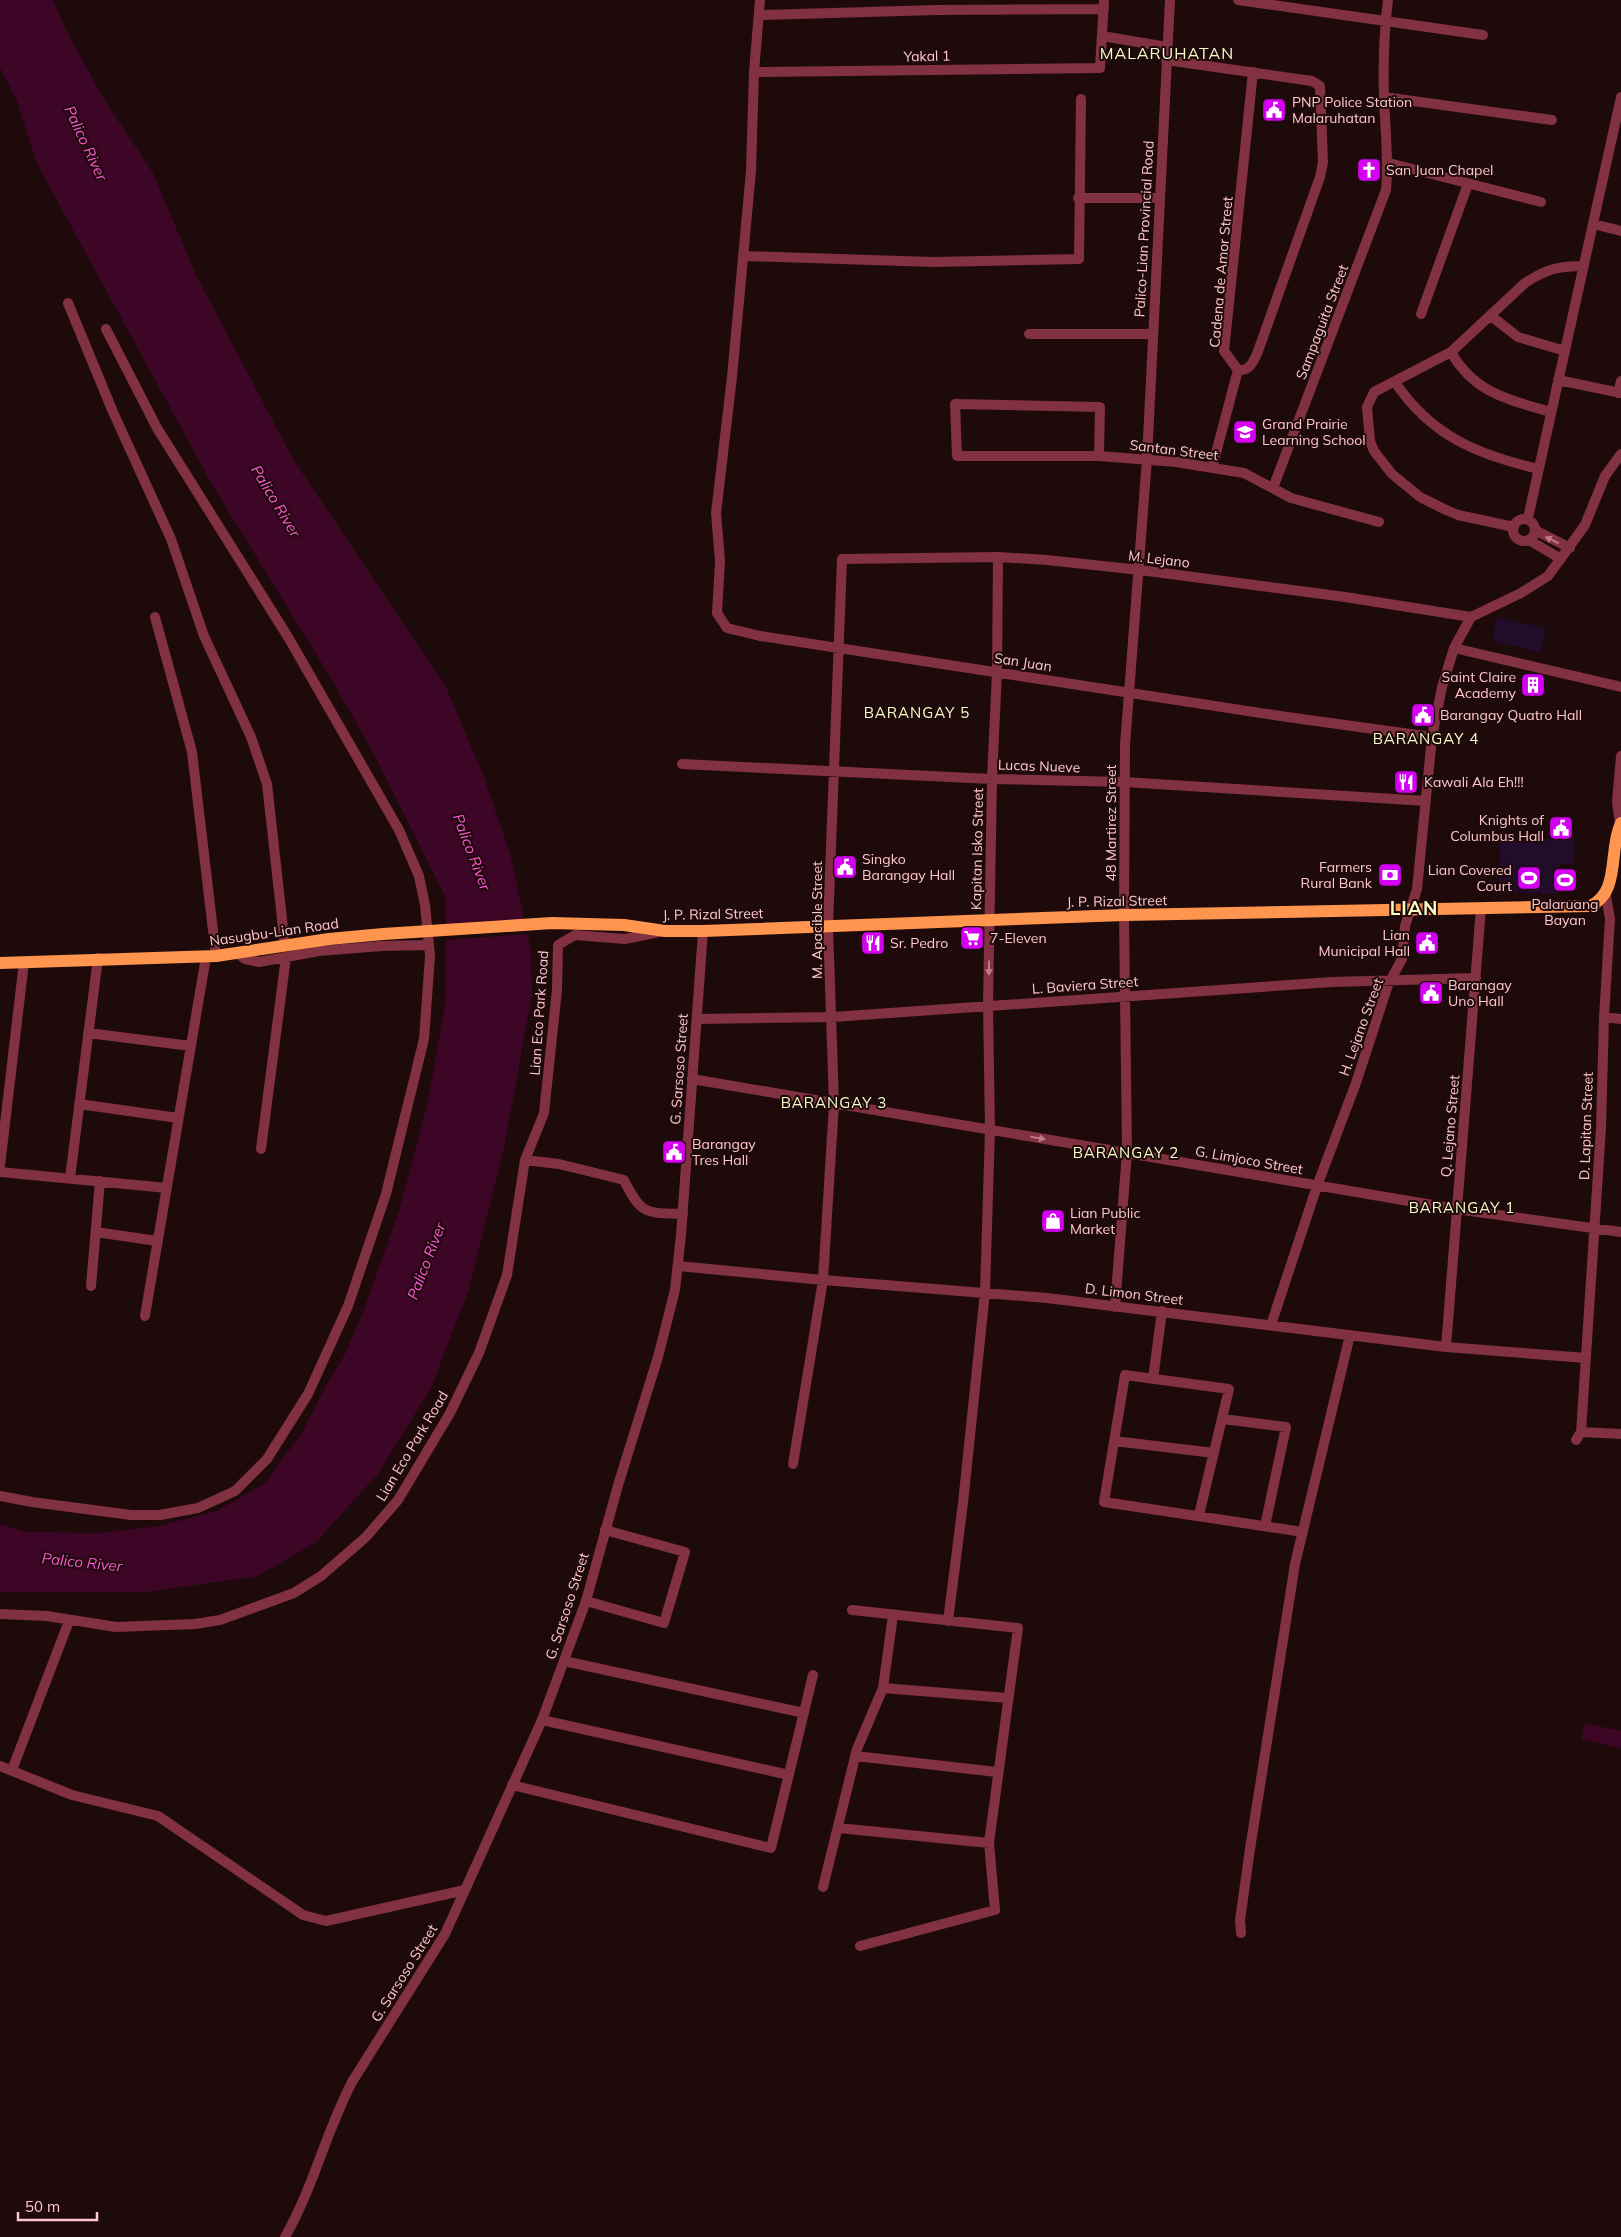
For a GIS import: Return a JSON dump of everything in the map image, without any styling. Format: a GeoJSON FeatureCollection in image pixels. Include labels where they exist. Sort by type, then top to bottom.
{"type":"FeatureCollection","features":[{"type":"Feature","properties":{"kind":"main road"},"geometry":{"type":"LineString","coordinates":[[1606,896],[1610,887],[1620,823]]}},
{"type":"Feature","properties":{"kind":"main road","name":"J. P. Rizal Street"},"geometry":{"type":"LineString","coordinates":[[552,923],[624,925],[665,931],[703,931],[1124,916],[1590,906],[1606,896]]}},
{"type":"Feature","properties":{"kind":"main road","name":"Nasugbu-Lian Road"},"geometry":{"type":"LineString","coordinates":[[0,963],[98,958],[211,956],[286,951],[329,939],[552,923]]}},
{"type":"Feature","properties":{"kind":"street","name":"San Juan"},"geometry":{"type":"LineString","coordinates":[[760,0],[754,72],[751,171],[716,513],[720,560],[717,613],[727,628],[760,636],[1130,694],[1432,736]]}},
{"type":"Feature","properties":{"kind":"street","name":"Palico-Lian Provincial Road"},"geometry":{"type":"LineString","coordinates":[[1147,459],[1170,0]]}},
{"type":"Feature","properties":{"kind":"street"},"geometry":{"type":"LineString","coordinates":[[1238,0],[1483,35]]}},
{"type":"Feature","properties":{"kind":"street","name":"Sampaguita Street"},"geometry":{"type":"LineString","coordinates":[[1273,488],[1386,190],[1389,163],[1384,97],[1385,21],[1388,0]]}},
{"type":"Feature","properties":{"kind":"street"},"geometry":{"type":"LineString","coordinates":[[759,14],[1104,5],[1102,36],[1167,47]]}},
{"type":"Feature","properties":{"kind":"street","name":"Yakal 1"},"geometry":{"type":"LineString","coordinates":[[754,72],[1100,68],[1102,36]]}},
{"type":"Feature","properties":{"kind":"street"},"geometry":{"type":"LineString","coordinates":[[1166,60],[1312,81],[1320,86],[1323,162],[1320,177],[1257,354],[1249,367],[1245,370],[1238,370],[1212,468]]}},
{"type":"Feature","properties":{"kind":"street","name":"Cadena de Amor Street"},"geometry":{"type":"LineString","coordinates":[[1238,370],[1224,351],[1253,72]]}},
{"type":"Feature","properties":{"kind":"street"},"geometry":{"type":"LineString","coordinates":[[1384,97],[1552,120]]}},
{"type":"Feature","properties":{"kind":"street"},"geometry":{"type":"LineString","coordinates":[[1528,518],[1593,224],[1618,129],[1621,97]]}},
{"type":"Feature","properties":{"kind":"street"},"geometry":{"type":"LineString","coordinates":[[743,256],[934,262],[1078,259],[1081,99]]}},
{"type":"Feature","properties":{"kind":"street"},"geometry":{"type":"LineString","coordinates":[[1389,163],[1541,202]]}},
{"type":"Feature","properties":{"kind":"street"},"geometry":{"type":"LineString","coordinates":[[1421,314],[1468,184]]}},
{"type":"Feature","properties":{"kind":"street"},"geometry":{"type":"LineString","coordinates":[[1078,198],[1159,198]]}},
{"type":"Feature","properties":{"kind":"street"},"geometry":{"type":"LineString","coordinates":[[1593,224],[1621,231]]}},
{"type":"Feature","properties":{"kind":"street"},"geometry":{"type":"LineString","coordinates":[[1514,527],[1452,513],[1420,497],[1392,474],[1374,451],[1370,441],[1367,406],[1374,392],[1451,352],[1525,282],[1538,274],[1559,266],[1584,266]]}},
{"type":"Feature","properties":{"kind":"street"},"geometry":{"type":"LineString","coordinates":[[68,303],[113,412],[171,539],[204,636],[251,737],[266,784],[286,951],[261,1149]]}},
{"type":"Feature","properties":{"kind":"street"},"geometry":{"type":"LineString","coordinates":[[1491,316],[1518,337],[1565,351]]}},
{"type":"Feature","properties":{"kind":"street"},"geometry":{"type":"LineString","coordinates":[[0,1496],[131,1515],[160,1515],[198,1508],[235,1491],[267,1459],[308,1394],[348,1306],[386,1194],[424,1039],[430,956],[429,945],[419,876],[399,830],[288,637],[157,428],[106,329]]}},
{"type":"Feature","properties":{"kind":"street"},"geometry":{"type":"LineString","coordinates":[[1029,334],[1153,334]]}},
{"type":"Feature","properties":{"kind":"street"},"geometry":{"type":"LineString","coordinates":[[1451,352],[1468,376],[1492,393],[1551,412]]}},
{"type":"Feature","properties":{"kind":"street"},"geometry":{"type":"LineString","coordinates":[[1558,380],[1620,393],[1621,381]]}},
{"type":"Feature","properties":{"kind":"street"},"geometry":{"type":"LineString","coordinates":[[1395,382],[1407,400],[1426,418],[1459,442],[1498,460],[1539,469]]}},
{"type":"Feature","properties":{"kind":"street","name":"Santan Street"},"geometry":{"type":"LineString","coordinates":[[1099,456],[1100,407],[955,404],[957,456],[1099,456],[1147,459],[1244,473],[1291,498],[1378,522]]}},
{"type":"Feature","properties":{"kind":"street"},"geometry":{"type":"LineString","coordinates":[[1471,617],[1539,584],[1548,576],[1585,525],[1606,476],[1621,454]]}},
{"type":"Feature","properties":{"kind":"street","name":"48 Martirez Street"},"geometry":{"type":"LineString","coordinates":[[1115,1306],[1127,1152],[1124,782],[1147,459]]}},
{"type":"Feature","properties":{"kind":"street"},"geometry":{"type":"LineString","coordinates":[[1528,518],[1519,520],[1514,527],[1516,537],[1522,541],[1529,540],[1561,559]]}},
{"type":"Feature","properties":{"kind":"street"},"geometry":{"type":"LineString","coordinates":[[1528,518],[1533,523],[1535,530],[1570,548]]}},
{"type":"Feature","properties":{"kind":"street"},"geometry":{"type":"LineString","coordinates":[[1529,540],[1535,530]]}},
{"type":"Feature","properties":{"kind":"street","name":"M. Lejano"},"geometry":{"type":"LineString","coordinates":[[842,559],[998,557],[1140,570],[1344,597],[1471,617]]}},
{"type":"Feature","properties":{"kind":"street","name":"Kapitan Isko Street"},"geometry":{"type":"LineString","coordinates":[[948,1620],[963,1503],[985,1292],[990,1130],[989,920],[992,779],[997,672],[998,557]]}},
{"type":"Feature","properties":{"kind":"street","name":"M. Apacible Street"},"geometry":{"type":"LineString","coordinates":[[793,1464],[822,1280],[834,1104],[828,926],[842,559]]}},
{"type":"Feature","properties":{"kind":"street"},"geometry":{"type":"LineString","coordinates":[[145,1316],[191,1046],[211,956],[192,752],[155,617]]}},
{"type":"Feature","properties":{"kind":"street","name":"H. Lejano Street"},"geometry":{"type":"LineString","coordinates":[[1271,1325],[1316,1186],[1356,1083],[1388,985],[1393,979],[1402,959],[1405,926],[1417,889],[1432,736],[1442,687],[1454,648],[1471,617]]}},
{"type":"Feature","properties":{"kind":"street"},"geometry":{"type":"LineString","coordinates":[[1454,648],[1621,687]]}},
{"type":"Feature","properties":{"kind":"street"},"geometry":{"type":"LineString","coordinates":[[1620,823],[1617,802],[1621,756]]}},
{"type":"Feature","properties":{"kind":"street","name":"Lucas Nueve"},"geometry":{"type":"LineString","coordinates":[[682,764],[992,779],[1124,782],[1426,802]]}},
{"type":"Feature","properties":{"kind":"street","name":"D. Lapitan Street"},"geometry":{"type":"LineString","coordinates":[[1606,896],[1610,919],[1604,1017],[1601,1128],[1579,1436],[1621,1435]]}},
{"type":"Feature","properties":{"kind":"street","name":"Q. Lejano Street"},"geometry":{"type":"LineString","coordinates":[[1446,1347],[1481,908]]}},
{"type":"Feature","properties":{"kind":"street","name":"Lian Eco Park Road"},"geometry":{"type":"LineString","coordinates":[[0,1614],[47,1616],[116,1627],[195,1624],[220,1620],[294,1593],[321,1576],[366,1537],[398,1500],[450,1413],[479,1352],[507,1275],[525,1160],[544,1113],[557,990],[558,945],[575,935],[624,939],[665,931]]}},
{"type":"Feature","properties":{"kind":"street","name":"G. Sarsoso Street"},"geometry":{"type":"LineString","coordinates":[[285,2237],[318,2168],[341,2104],[445,1934],[542,1720],[586,1601],[671,1311],[683,1214],[703,931]]}},
{"type":"Feature","properties":{"kind":"street"},"geometry":{"type":"LineString","coordinates":[[286,951],[429,945]]}},
{"type":"Feature","properties":{"kind":"street"},"geometry":{"type":"LineString","coordinates":[[70,1178],[98,958]]}},
{"type":"Feature","properties":{"kind":"street"},"geometry":{"type":"LineString","coordinates":[[0,1166],[24,962]]}},
{"type":"Feature","properties":{"kind":"street","name":"L. Baviera Street"},"geometry":{"type":"LineString","coordinates":[[696,1019],[832,1017],[1393,979],[1476,978]]}},
{"type":"Feature","properties":{"kind":"street"},"geometry":{"type":"LineString","coordinates":[[1604,1017],[1621,1019]]}},
{"type":"Feature","properties":{"kind":"street"},"geometry":{"type":"LineString","coordinates":[[88,1033],[191,1046]]}},
{"type":"Feature","properties":{"kind":"street","name":"G. Limjoco Street"},"geometry":{"type":"LineString","coordinates":[[692,1079],[1127,1152],[1316,1186],[1456,1209],[1621,1232]]}},
{"type":"Feature","properties":{"kind":"street"},"geometry":{"type":"LineString","coordinates":[[79,1104],[178,1118]]}},
{"type":"Feature","properties":{"kind":"street"},"geometry":{"type":"LineString","coordinates":[[525,1160],[559,1164],[624,1180],[633,1200],[650,1213],[683,1214]]}},
{"type":"Feature","properties":{"kind":"street"},"geometry":{"type":"LineString","coordinates":[[0,1172],[167,1188]]}},
{"type":"Feature","properties":{"kind":"street"},"geometry":{"type":"LineString","coordinates":[[91,1286],[100,1182]]}},
{"type":"Feature","properties":{"kind":"street"},"geometry":{"type":"LineString","coordinates":[[96,1232],[157,1241]]}},
{"type":"Feature","properties":{"kind":"street","name":"D. Limon Street"},"geometry":{"type":"LineString","coordinates":[[678,1266],[822,1280],[985,1292],[1162,1311],[1446,1347],[1586,1358]]}},
{"type":"Feature","properties":{"kind":"street"},"geometry":{"type":"LineString","coordinates":[[1153,1379],[1162,1311]]}},
{"type":"Feature","properties":{"kind":"street"},"geometry":{"type":"LineString","coordinates":[[1241,1933],[1241,1911],[1265,1744],[1295,1564],[1350,1335]]}},
{"type":"Feature","properties":{"kind":"street"},"geometry":{"type":"LineString","coordinates":[[1199,1515],[1229,1389],[1125,1375],[1104,1502],[1302,1532]]}},
{"type":"Feature","properties":{"kind":"street"},"geometry":{"type":"LineString","coordinates":[[1223,1419],[1286,1427],[1265,1526]]}},
{"type":"Feature","properties":{"kind":"street"},"geometry":{"type":"LineString","coordinates":[[1114,1441],[1214,1453]]}},
{"type":"Feature","properties":{"kind":"street"},"geometry":{"type":"LineString","coordinates":[[586,1601],[664,1624],[685,1552],[606,1530]]}},
{"type":"Feature","properties":{"kind":"street"},"geometry":{"type":"LineString","coordinates":[[852,1610],[1018,1628],[988,1843],[995,1910],[860,1946]]}},
{"type":"Feature","properties":{"kind":"street"},"geometry":{"type":"LineString","coordinates":[[823,1887],[855,1756],[883,1688],[893,1615]]}},
{"type":"Feature","properties":{"kind":"street"},"geometry":{"type":"LineString","coordinates":[[12,1770],[69,1621]]}},
{"type":"Feature","properties":{"kind":"street"},"geometry":{"type":"LineString","coordinates":[[564,1661],[804,1713]]}},
{"type":"Feature","properties":{"kind":"street"},"geometry":{"type":"LineString","coordinates":[[512,1786],[771,1848],[814,1675]]}},
{"type":"Feature","properties":{"kind":"street"},"geometry":{"type":"LineString","coordinates":[[883,1688],[1007,1698]]}},
{"type":"Feature","properties":{"kind":"street"},"geometry":{"type":"LineString","coordinates":[[542,1720],[789,1775]]}},
{"type":"Feature","properties":{"kind":"street"},"geometry":{"type":"LineString","coordinates":[[855,1756],[997,1772]]}},
{"type":"Feature","properties":{"kind":"street"},"geometry":{"type":"LineString","coordinates":[[0,1766],[72,1794],[158,1816],[303,1914],[326,1921],[465,1890]]}},
{"type":"Feature","properties":{"kind":"street"},"geometry":{"type":"LineString","coordinates":[[838,1828],[988,1843]]}},
{"type":"Feature","properties":{"kind":"shaded area"},"geometry":{"type":"Polygon","coordinates":[[[1497,617],[1546,628],[1541,652],[1492,641],[1497,617]]]}},
{"type":"Feature","properties":{"kind":"shaded area","name":"Lian Covered Court"},"geometry":{"type":"Polygon","coordinates":[[[1500,837],[1575,839],[1574,864],[1560,864],[1559,894],[1499,892],[1500,837]]]}},
{"type":"Feature","properties":{"kind":"water","name":"Palico River"},"geometry":{"type":"Polygon","coordinates":[[[0,0],[53,0],[66,30],[105,101],[153,173],[196,275],[293,459],[446,687],[484,777],[511,857],[531,951],[532,995],[504,1148],[468,1292],[431,1388],[378,1474],[316,1542],[258,1576],[146,1592],[0,1592],[0,1524],[27,1532],[101,1533],[159,1526],[217,1511],[265,1483],[303,1431],[328,1382],[345,1354],[362,1315],[399,1211],[428,1102],[446,998],[446,898],[375,756],[332,680],[213,486],[37,164],[17,101],[0,68],[0,0]]]}},
{"type":"Feature","properties":{"kind":"water"},"geometry":{"type":"Polygon","coordinates":[[[1585,1723],[1621,1731],[1621,1748],[1581,1739],[1585,1723]]]}},
{"type":"Feature","properties":{"kind":"pier"},"geometry":{"type":"Polygon","coordinates":[[[525,919],[529,934],[444,940],[444,924],[525,919]]]}},
{"type":"Feature","properties":{"kind":"place","name":"PNP Police Station Malaruhatan"},"geometry":{"type":"Point","coordinates":[1274,110]}},
{"type":"Feature","properties":{"kind":"place","name":"San Juan Chapel"},"geometry":{"type":"Point","coordinates":[1369,170]}},
{"type":"Feature","properties":{"kind":"place","name":"Grand Prairie Learning School"},"geometry":{"type":"Point","coordinates":[1245,432]}},
{"type":"Feature","properties":{"kind":"place","name":"Saint Claire Academy"},"geometry":{"type":"Point","coordinates":[1533,685]}},
{"type":"Feature","properties":{"kind":"place","name":"Barangay Quatro Hall"},"geometry":{"type":"Point","coordinates":[1423,715]}},
{"type":"Feature","properties":{"kind":"place","name":"Kawali Ala Eh!!!"},"geometry":{"type":"Point","coordinates":[1406,782]}},
{"type":"Feature","properties":{"kind":"place","name":"Knights of Columbus Hall"},"geometry":{"type":"Point","coordinates":[1561,828]}},
{"type":"Feature","properties":{"kind":"place","name":"Singko Barangay Hall"},"geometry":{"type":"Point","coordinates":[845,867]}},
{"type":"Feature","properties":{"kind":"place","name":"Farmers Rural Bank"},"geometry":{"type":"Point","coordinates":[1390,875]}},
{"type":"Feature","properties":{"kind":"place","name":"Lian Covered Court"},"geometry":{"type":"Point","coordinates":[1529,878]}},
{"type":"Feature","properties":{"kind":"place","name":"Palaruang Bayan"},"geometry":{"type":"Point","coordinates":[1565,880]}},
{"type":"Feature","properties":{"kind":"place","name":"7-Eleven"},"geometry":{"type":"Point","coordinates":[972,938]}},
{"type":"Feature","properties":{"kind":"place","name":"Sr. Pedro"},"geometry":{"type":"Point","coordinates":[873,943]}},
{"type":"Feature","properties":{"kind":"place","name":"Lian Municipal Hall"},"geometry":{"type":"Point","coordinates":[1427,943]}},
{"type":"Feature","properties":{"kind":"place","name":"Barangay Uno Hall"},"geometry":{"type":"Point","coordinates":[1431,993]}},
{"type":"Feature","properties":{"kind":"place","name":"Barangay Tres Hall"},"geometry":{"type":"Point","coordinates":[674,1152]}},
{"type":"Feature","properties":{"kind":"place","name":"Lian Public Market"},"geometry":{"type":"Point","coordinates":[1053,1221]}},
{"type":"Feature","properties":{"kind":"district","name":"MALARUHATAN"},"geometry":{"type":"Point","coordinates":[1167,53]}},
{"type":"Feature","properties":{"kind":"district","name":"BARANGAY 5"},"geometry":{"type":"Point","coordinates":[917,712]}},
{"type":"Feature","properties":{"kind":"district","name":"BARANGAY 4"},"geometry":{"type":"Point","coordinates":[1426,738]}},
{"type":"Feature","properties":{"kind":"district","name":"LIAN"},"geometry":{"type":"Point","coordinates":[1414,908]}},
{"type":"Feature","properties":{"kind":"district","name":"BARANGAY 3"},"geometry":{"type":"Point","coordinates":[834,1102]}},
{"type":"Feature","properties":{"kind":"district","name":"BARANGAY 2"},"geometry":{"type":"Point","coordinates":[1126,1152]}},
{"type":"Feature","properties":{"kind":"district","name":"BARANGAY 1"},"geometry":{"type":"Point","coordinates":[1462,1207]}}]}
